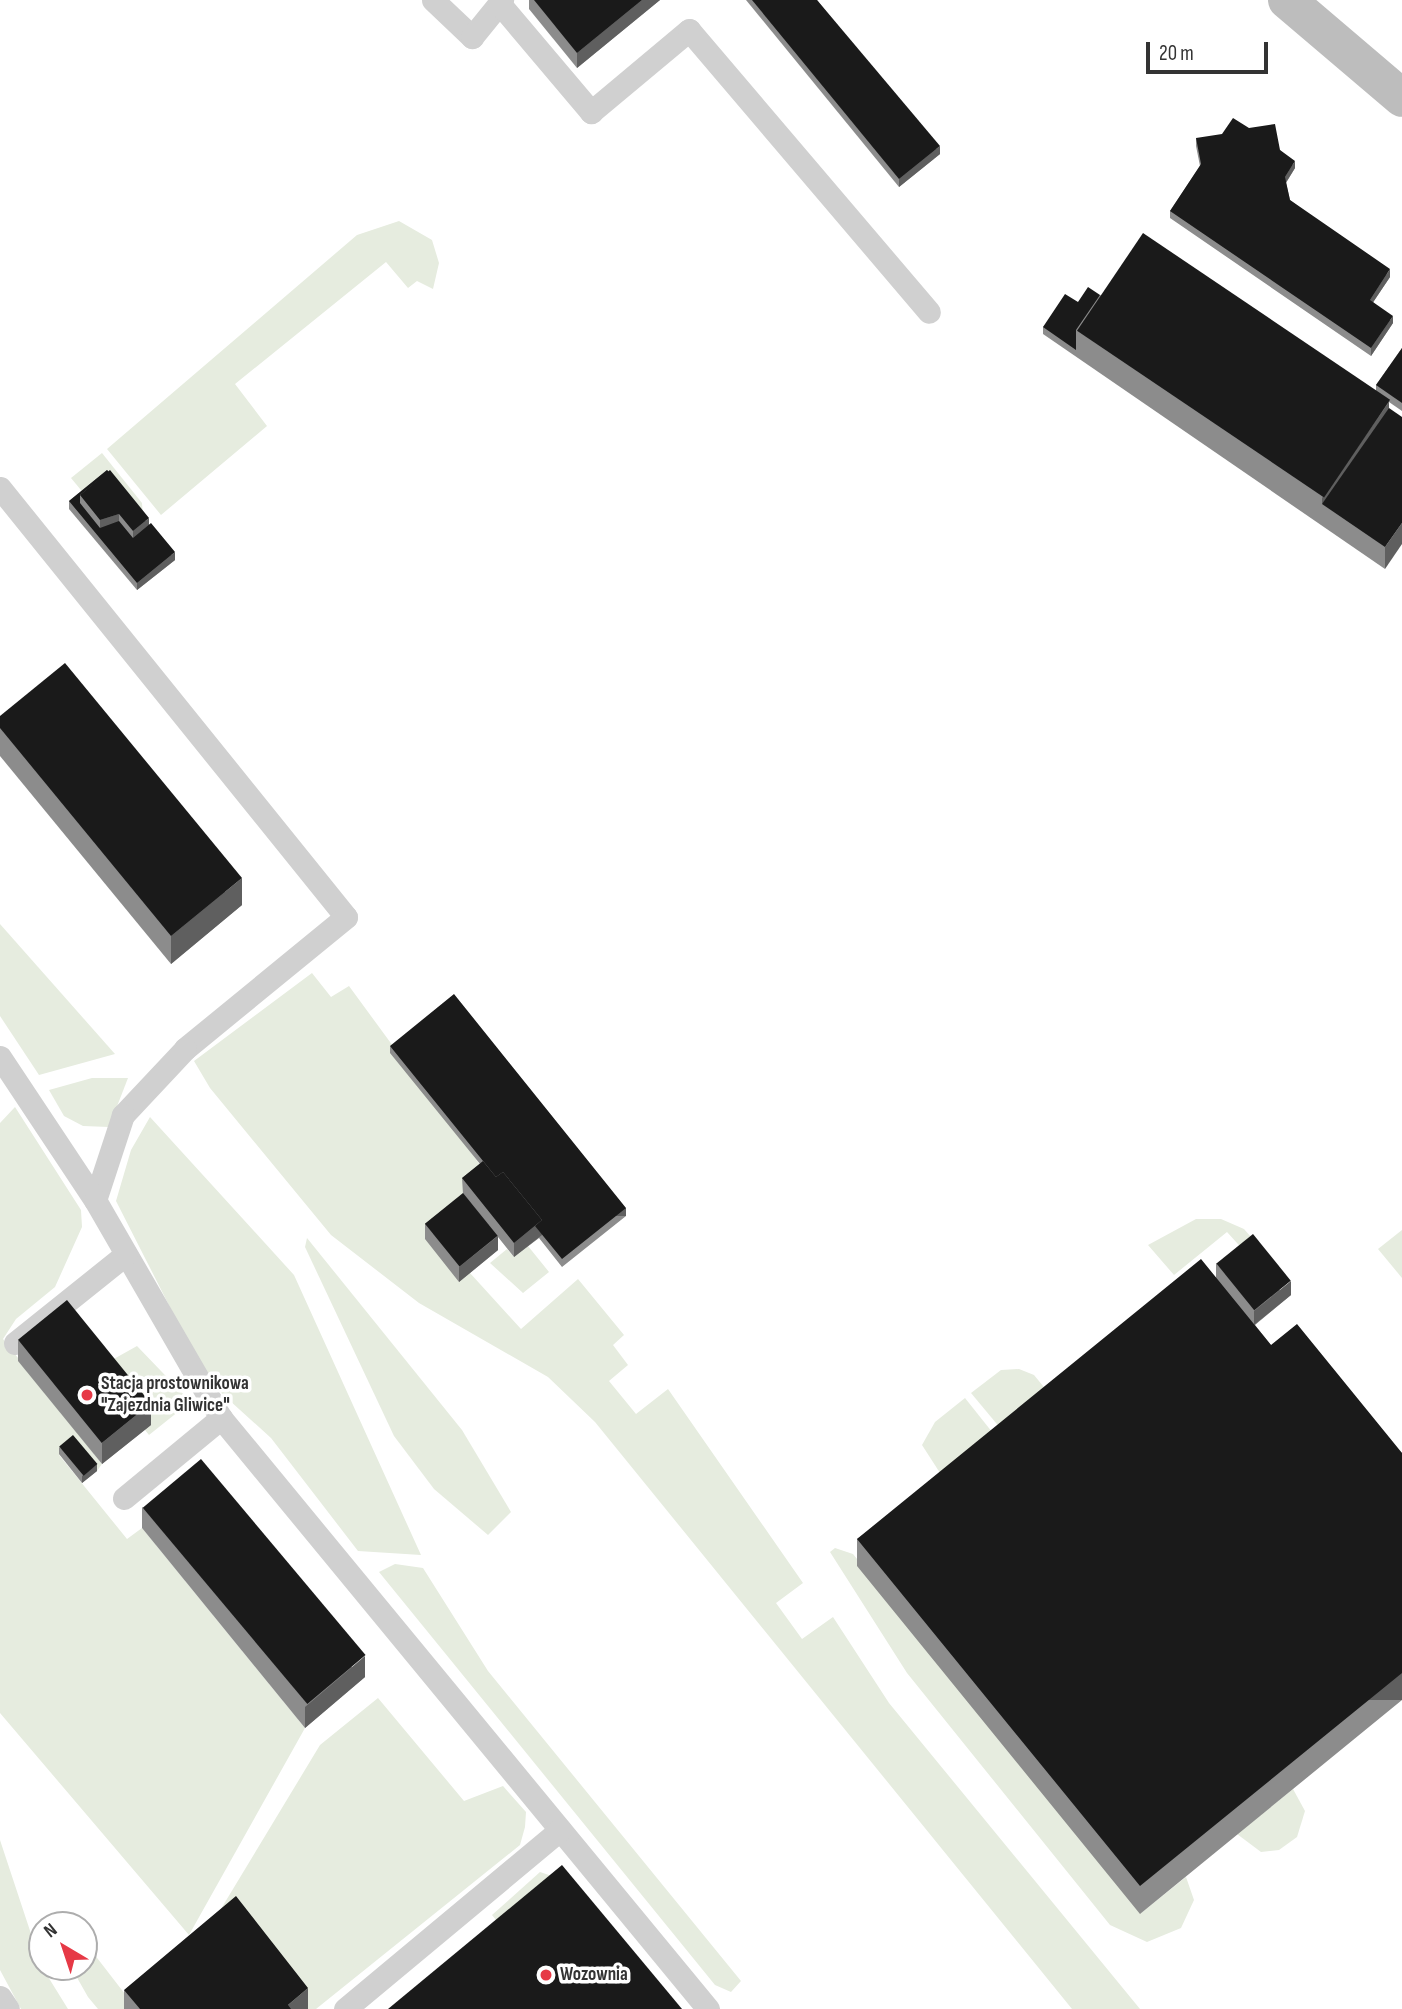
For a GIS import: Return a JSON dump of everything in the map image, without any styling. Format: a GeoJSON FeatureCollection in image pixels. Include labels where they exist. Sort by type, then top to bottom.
{"type":"FeatureCollection","features":[{"type":"Feature","properties":{"kind":"street"},"geometry":{"type":"LineString","coordinates":[[1287,0],[1402,98]]}},
{"type":"Feature","properties":{"kind":"lane"},"geometry":{"type":"LineString","coordinates":[[432,0],[472,37],[501,2],[591,112],[689,30],[929,312]]}},
{"type":"Feature","properties":{"kind":"lane"},"geometry":{"type":"LineString","coordinates":[[0,488],[346,917],[185,1049],[123,1115],[95,1200]]}},
{"type":"Feature","properties":{"kind":"lane"},"geometry":{"type":"LineString","coordinates":[[0,1057],[95,1200],[221,1418],[708,2009]]}},
{"type":"Feature","properties":{"kind":"lane"},"geometry":{"type":"LineString","coordinates":[[15,1343],[126,1254]]}},
{"type":"Feature","properties":{"kind":"lane"},"geometry":{"type":"LineString","coordinates":[[124,1498],[221,1418]]}},
{"type":"Feature","properties":{"kind":"lane"},"geometry":{"type":"LineString","coordinates":[[345,2009],[561,1830]]}},
{"type":"Feature","properties":{"kind":"lane"},"geometry":{"type":"LineString","coordinates":[[0,1997],[8,2009]]}},
{"type":"Feature","properties":{"kind":"shaded area"},"geometry":{"type":"Polygon","coordinates":[[[399,221],[432,240],[439,263],[433,289],[417,281],[408,288],[386,262],[235,384],[267,426],[161,515],[107,449],[357,235],[399,221]]]}},
{"type":"Feature","properties":{"kind":"shaded area"},"geometry":{"type":"Polygon","coordinates":[[[102,453],[142,503],[143,516],[90,501],[71,478],[102,453]]]}},
{"type":"Feature","properties":{"kind":"shaded area"},"geometry":{"type":"Polygon","coordinates":[[[0,924],[115,1054],[39,1075],[0,1016],[0,924]]]}},
{"type":"Feature","properties":{"kind":"shaded area"},"geometry":{"type":"Polygon","coordinates":[[[312,973],[331,997],[349,986],[486,1173],[471,1204],[470,1273],[521,1329],[578,1279],[624,1335],[613,1345],[628,1365],[609,1381],[636,1414],[668,1389],[803,1583],[776,1603],[802,1639],[833,1617],[889,1703],[1140,2009],[1072,2009],[595,1422],[548,1377],[419,1303],[331,1235],[210,1088],[194,1061],[312,973]]]}},
{"type":"Feature","properties":{"kind":"shaded area"},"geometry":{"type":"Polygon","coordinates":[[[92,1078],[128,1078],[109,1127],[83,1126],[64,1116],[49,1090],[92,1078]]]}},
{"type":"Feature","properties":{"kind":"shaded area"},"geometry":{"type":"Polygon","coordinates":[[[15,1107],[81,1210],[82,1227],[55,1287],[16,1319],[3,1339],[102,1464],[97,1471],[59,1455],[127,1539],[142,1528],[305,1728],[189,1935],[0,1713],[0,1123],[15,1107]]]}},
{"type":"Feature","properties":{"kind":"shaded area"},"geometry":{"type":"Polygon","coordinates":[[[150,1117],[294,1275],[421,1555],[358,1551],[271,1438],[207,1380],[116,1201],[131,1150],[150,1117]]]}},
{"type":"Feature","properties":{"kind":"shaded area"},"geometry":{"type":"Polygon","coordinates":[[[1196,1219],[1221,1219],[1244,1229],[1251,1237],[1247,1254],[1227,1232],[1174,1275],[1148,1245],[1196,1219]]]}},
{"type":"Feature","properties":{"kind":"shaded area"},"geometry":{"type":"Polygon","coordinates":[[[1402,1230],[1402,1278],[1378,1249],[1402,1230]]]}},
{"type":"Feature","properties":{"kind":"shaded area"},"geometry":{"type":"Polygon","coordinates":[[[307,1238],[462,1430],[511,1512],[488,1535],[434,1489],[394,1436],[305,1247],[307,1238]]]}},
{"type":"Feature","properties":{"kind":"shaded area"},"geometry":{"type":"Polygon","coordinates":[[[528,1246],[549,1272],[523,1293],[490,1263],[507,1249],[514,1257],[528,1246]]]}},
{"type":"Feature","properties":{"kind":"shaded area"},"geometry":{"type":"Polygon","coordinates":[[[137,1346],[186,1397],[184,1407],[149,1435],[145,1430],[151,1425],[103,1365],[137,1346]]]}},
{"type":"Feature","properties":{"kind":"shaded area"},"geometry":{"type":"Polygon","coordinates":[[[1019,1369],[1034,1375],[1057,1403],[1011,1441],[971,1393],[1001,1370],[1019,1369]]]}},
{"type":"Feature","properties":{"kind":"shaded area"},"geometry":{"type":"Polygon","coordinates":[[[965,1398],[1004,1447],[951,1490],[922,1445],[935,1422],[965,1398]]]}},
{"type":"Feature","properties":{"kind":"shaded area"},"geometry":{"type":"Polygon","coordinates":[[[835,1548],[853,1554],[1141,1913],[1186,1877],[1194,1900],[1181,1928],[1147,1942],[1110,1925],[907,1673],[830,1552],[835,1548]]]}},
{"type":"Feature","properties":{"kind":"shaded area"},"geometry":{"type":"Polygon","coordinates":[[[395,1564],[423,1568],[488,1671],[741,1981],[731,1992],[715,1985],[379,1572],[395,1564]]]}},
{"type":"Feature","properties":{"kind":"shaded area"},"geometry":{"type":"Polygon","coordinates":[[[378,1698],[464,1801],[503,1786],[526,1812],[525,1827],[520,1845],[316,2009],[303,2009],[210,1927],[320,1745],[378,1698]]]}},
{"type":"Feature","properties":{"kind":"shaded area"},"geometry":{"type":"Polygon","coordinates":[[[1293,1789],[1305,1811],[1297,1837],[1279,1850],[1261,1852],[1237,1834],[1293,1789]]]}},
{"type":"Feature","properties":{"kind":"shaded area"},"geometry":{"type":"Polygon","coordinates":[[[0,1840],[28,1925],[28,1981],[51,1981],[68,2009],[21,2009],[0,1970],[0,1840]]]}},
{"type":"Feature","properties":{"kind":"shaded area"},"geometry":{"type":"Polygon","coordinates":[[[540,1872],[552,1876],[509,1936],[492,1915],[540,1872]]]}},
{"type":"Feature","properties":{"kind":"shaded area"},"geometry":{"type":"Polygon","coordinates":[[[98,1959],[135,2007],[98,2009],[79,1981],[98,1981],[98,1959]]]}},
{"type":"Feature","properties":{"kind":"building"},"geometry":{"type":"Polygon","coordinates":[[[534,0],[642,0],[577,53],[534,0]]]}},
{"type":"Feature","properties":{"kind":"building"},"geometry":{"type":"Polygon","coordinates":[[[752,0],[817,0],[940,146],[899,179],[752,0]]]}},
{"type":"Feature","properties":{"kind":"building"},"geometry":{"type":"Polygon","coordinates":[[[1233,118],[1249,128],[1275,124],[1280,150],[1295,161],[1285,177],[1290,200],[1390,269],[1370,300],[1393,316],[1371,348],[1170,211],[1201,164],[1196,138],[1222,134],[1233,118]]]}},
{"type":"Feature","properties":{"kind":"building"},"geometry":{"type":"Polygon","coordinates":[[[1143,233],[1390,400],[1324,497],[1077,331],[1143,233]]]}},
{"type":"Feature","properties":{"kind":"building"},"geometry":{"type":"Polygon","coordinates":[[[1088,287],[1100,295],[1076,330],[1076,350],[1043,327],[1065,294],[1078,302],[1088,287]]]}},
{"type":"Feature","properties":{"kind":"building"},"geometry":{"type":"Polygon","coordinates":[[[1402,348],[1402,403],[1376,385],[1402,348]]]}},
{"type":"Feature","properties":{"kind":"building"},"geometry":{"type":"Polygon","coordinates":[[[1389,408],[1402,417],[1402,523],[1385,547],[1322,504],[1389,408]]]}},
{"type":"Feature","properties":{"kind":"building"},"geometry":{"type":"Polygon","coordinates":[[[107,470],[109,472],[80,495],[80,503],[100,528],[119,521],[133,538],[151,523],[175,552],[137,583],[69,501],[107,470]]]}},
{"type":"Feature","properties":{"kind":"building"},"geometry":{"type":"Polygon","coordinates":[[[110,470],[149,518],[133,531],[119,514],[100,520],[80,495],[110,470]]]}},
{"type":"Feature","properties":{"kind":"building"},"geometry":{"type":"Polygon","coordinates":[[[65,663],[242,878],[171,936],[0,728],[0,716],[65,663]]]}},
{"type":"Feature","properties":{"kind":"building"},"geometry":{"type":"Polygon","coordinates":[[[454,994],[626,1208],[562,1259],[535,1226],[542,1220],[503,1172],[496,1177],[390,1046],[454,994]]]}},
{"type":"Feature","properties":{"kind":"building"},"geometry":{"type":"Polygon","coordinates":[[[483,1161],[496,1177],[503,1172],[542,1220],[514,1243],[462,1178],[483,1161]]]}},
{"type":"Feature","properties":{"kind":"building"},"geometry":{"type":"Polygon","coordinates":[[[463,1193],[498,1236],[460,1267],[425,1224],[463,1193]]]}},
{"type":"Feature","properties":{"kind":"building"},"geometry":{"type":"Polygon","coordinates":[[[1253,1234],[1291,1281],[1254,1310],[1216,1264],[1253,1234]]]}},
{"type":"Feature","properties":{"kind":"building"},"geometry":{"type":"Polygon","coordinates":[[[1201,1259],[1271,1345],[1297,1324],[1402,1453],[1402,1673],[1140,1886],[857,1539],[1201,1259]]]}},
{"type":"Feature","properties":{"kind":"building","name":"Stacja prostownikowa \"Zajezdnia Gliwice\""},"geometry":{"type":"Polygon","coordinates":[[[67,1300],[151,1403],[102,1443],[18,1340],[67,1300]]]}},
{"type":"Feature","properties":{"kind":"building"},"geometry":{"type":"Polygon","coordinates":[[[73,1435],[97,1464],[84,1476],[59,1447],[73,1435]]]}},
{"type":"Feature","properties":{"kind":"building"},"geometry":{"type":"Polygon","coordinates":[[[201,1459],[366,1655],[307,1704],[143,1508],[201,1459]]]}},
{"type":"Feature","properties":{"kind":"building","name":"Wozownia"},"geometry":{"type":"Polygon","coordinates":[[[562,1865],[682,2009],[388,2009],[562,1865]]]}},
{"type":"Feature","properties":{"kind":"building"},"geometry":{"type":"Polygon","coordinates":[[[236,1896],[308,1988],[288,2005],[291,2009],[140,2009],[124,1990],[236,1896]]]}},
{"type":"Feature","properties":{"kind":"place","name":"Stacja prostownikowa \"Zajezdnia Gliwice\""},"geometry":{"type":"Point","coordinates":[87,1395]}},
{"type":"Feature","properties":{"kind":"place","name":"Wozownia"},"geometry":{"type":"Point","coordinates":[546,1975]}}]}
